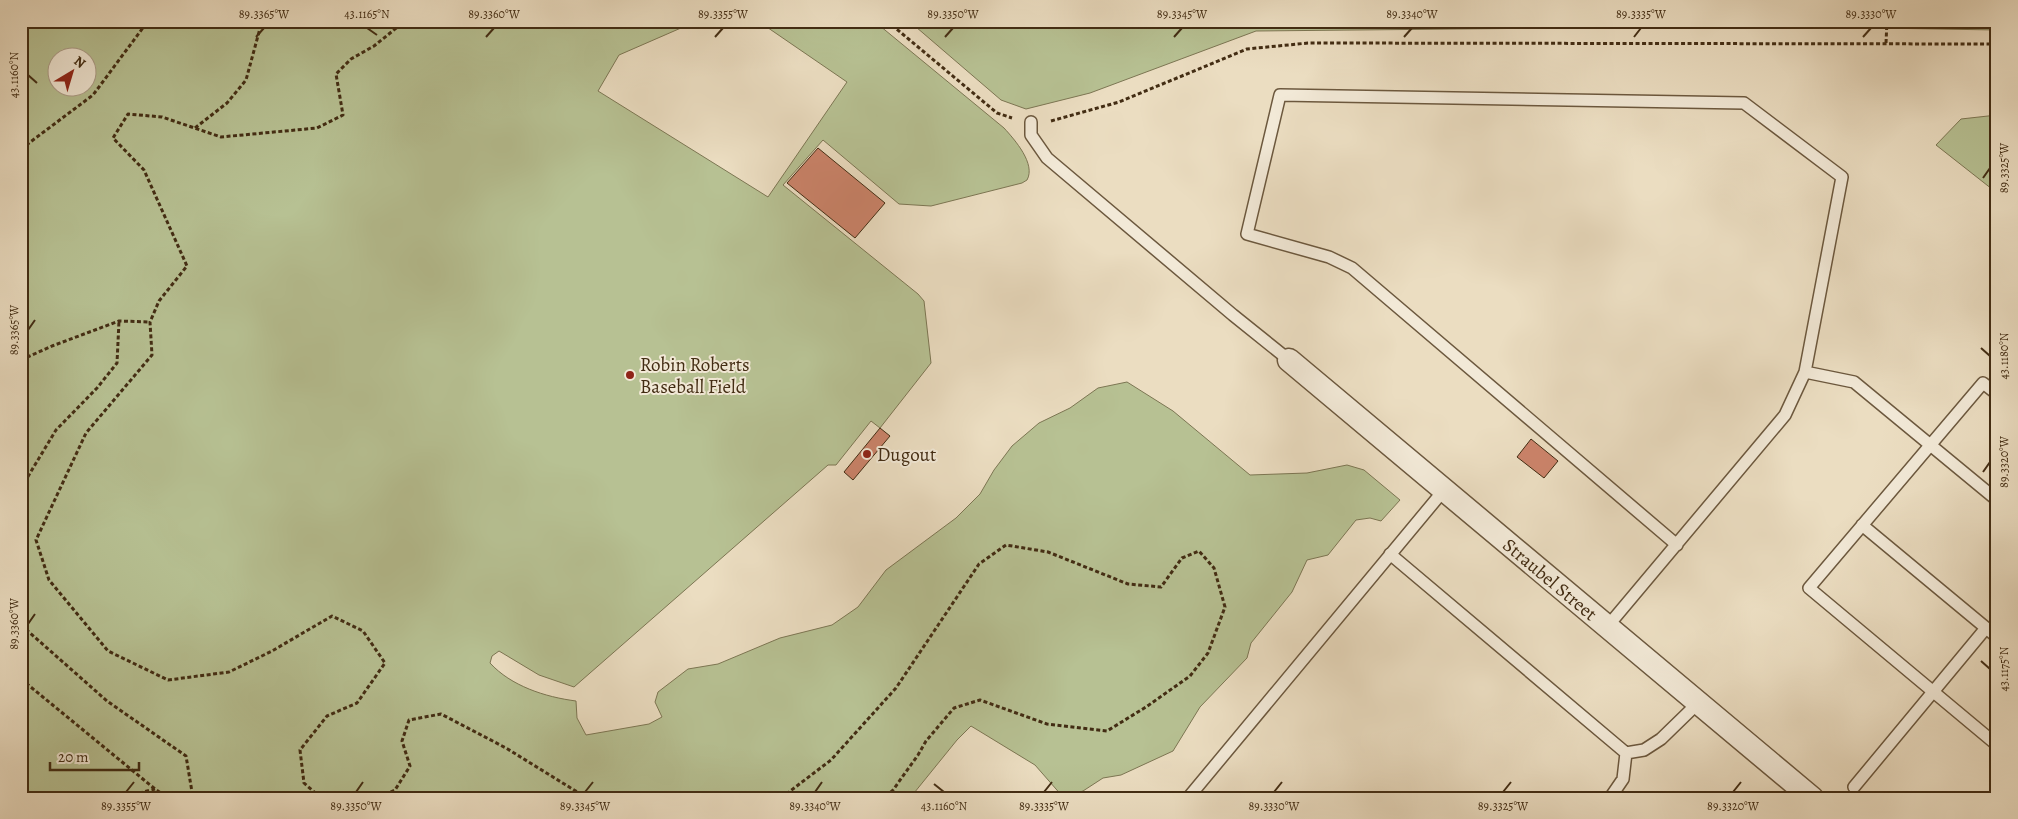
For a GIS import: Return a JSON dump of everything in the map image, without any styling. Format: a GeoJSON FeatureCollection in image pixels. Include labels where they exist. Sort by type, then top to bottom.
{"type":"FeatureCollection","features":[{"type":"Feature","properties":{"kind":"street","name":"Straubel Street"},"geometry":{"type":"LineString","coordinates":[[1290,360],[1812,798]]}},
{"type":"Feature","properties":{"kind":"lane"},"geometry":{"type":"LineString","coordinates":[[1607,627],[1785,416],[1805,372],[1842,177],[1744,103],[1280,95],[1247,234],[1329,257],[1352,268],[1677,544]]}},
{"type":"Feature","properties":{"kind":"lane"},"geometry":{"type":"LineString","coordinates":[[1032,122],[1031,135],[1047,158],[1233,315],[1290,360]]}},
{"type":"Feature","properties":{"kind":"lane"},"geometry":{"type":"LineString","coordinates":[[1805,372],[1854,382],[1997,500]]}},
{"type":"Feature","properties":{"kind":"lane"},"geometry":{"type":"LineString","coordinates":[[1997,394],[1983,383],[1809,588],[1997,745]]}},
{"type":"Feature","properties":{"kind":"lane"},"geometry":{"type":"LineString","coordinates":[[1188,798],[1444,490]]}},
{"type":"Feature","properties":{"kind":"lane"},"geometry":{"type":"LineString","coordinates":[[1862,525],[1997,637]]}},
{"type":"Feature","properties":{"kind":"lane"},"geometry":{"type":"LineString","coordinates":[[1390,554],[1626,753],[1644,750],[1661,739],[1698,703]]}},
{"type":"Feature","properties":{"kind":"lane"},"geometry":{"type":"LineString","coordinates":[[1854,787],[1986,628]]}},
{"type":"Feature","properties":{"kind":"lane"},"geometry":{"type":"LineString","coordinates":[[1610,798],[1623,779],[1626,753]]}},
{"type":"Feature","properties":{"kind":"path"},"geometry":{"type":"LineString","coordinates":[[21,149],[93,95],[148,21]]}},
{"type":"Feature","properties":{"kind":"path"},"geometry":{"type":"LineString","coordinates":[[195,128],[228,103],[246,80],[262,21]]}},
{"type":"Feature","properties":{"kind":"path"},"geometry":{"type":"LineString","coordinates":[[321,798],[304,783],[300,750],[327,716],[358,703],[385,663],[363,631],[332,616],[272,651],[229,672],[168,680],[108,650],[49,580],[36,540],[86,433],[152,355],[150,322],[159,301],[187,266],[144,170],[113,138],[128,114],[162,117],[221,137],[318,128],[343,115],[336,74],[351,59],[374,46],[405,21]]}},
{"type":"Feature","properties":{"kind":"path"},"geometry":{"type":"LineString","coordinates":[[887,21],[997,112],[1016,120],[1032,122],[1047,122],[1119,102],[1247,49],[1308,43],[1868,42],[1997,44]]}},
{"type":"Feature","properties":{"kind":"path"},"geometry":{"type":"LineString","coordinates":[[1886,43],[1887,21]]}},
{"type":"Feature","properties":{"kind":"path"},"geometry":{"type":"LineString","coordinates":[[21,360],[52,346],[119,321],[150,322]]}},
{"type":"Feature","properties":{"kind":"path"},"geometry":{"type":"LineString","coordinates":[[21,488],[56,430],[97,388],[117,363],[119,321]]}},
{"type":"Feature","properties":{"kind":"path"},"geometry":{"type":"LineString","coordinates":[[781,798],[831,760],[896,688],[979,564],[1006,545],[1048,552],[1128,584],[1161,586],[1182,558],[1199,551],[1214,568],[1225,607],[1208,654],[1190,676],[1146,707],[1107,730],[1047,724],[980,700],[954,708],[926,741],[893,790],[884,798]]}},
{"type":"Feature","properties":{"kind":"path"},"geometry":{"type":"LineString","coordinates":[[21,625],[107,701],[186,756],[193,798]]}},
{"type":"Feature","properties":{"kind":"path"},"geometry":{"type":"LineString","coordinates":[[21,679],[168,798]]}},
{"type":"Feature","properties":{"kind":"path"},"geometry":{"type":"LineString","coordinates":[[379,798],[395,790],[410,766],[402,741],[409,720],[441,714],[506,748],[587,798]]}},
{"type":"Feature","properties":{"kind":"path"},"geometry":{"type":"LineString","coordinates":[[120,798],[155,789]]}},
{"type":"Feature","properties":{"kind":"green space"},"geometry":{"type":"Polygon","coordinates":[[[21,21],[697,21],[619,55],[598,91],[768,197],[847,82],[758,21],[874,21],[1004,128],[1014,139],[1027,160],[1029,174],[1027,180],[1022,183],[931,206],[899,204],[823,140],[783,185],[918,294],[924,301],[931,363],[880,428],[871,421],[836,465],[828,465],[574,687],[539,675],[499,651],[492,656],[490,663],[498,671],[518,684],[552,697],[576,701],[577,718],[586,735],[649,724],[662,717],[655,702],[658,692],[688,669],[718,664],[780,638],[832,625],[858,607],[886,570],[956,518],[980,494],[994,470],[1012,446],[1039,423],[1070,408],[1098,388],[1127,382],[1173,411],[1250,475],[1307,473],[1347,465],[1364,470],[1400,500],[1381,521],[1370,518],[1356,520],[1328,555],[1307,560],[1292,592],[1251,643],[1247,658],[1200,707],[1173,751],[1121,775],[1103,778],[1083,791],[1063,797],[1035,765],[971,726],[957,740],[910,798],[21,798],[21,21]]]}},
{"type":"Feature","properties":{"kind":"green space"},"geometry":{"type":"Polygon","coordinates":[[[909,21],[1997,21],[1997,30],[1758,26],[1256,31],[1090,93],[1026,109],[1001,100],[909,21]]]}},
{"type":"Feature","properties":{"kind":"green space"},"geometry":{"type":"Polygon","coordinates":[[[1997,115],[1997,193],[1936,145],[1961,119],[1997,115]]]}},
{"type":"Feature","properties":{"kind":"building"},"geometry":{"type":"Polygon","coordinates":[[[818,148],[885,203],[855,238],[787,183],[818,148]]]}},
{"type":"Feature","properties":{"kind":"building","name":"Dugout"},"geometry":{"type":"Polygon","coordinates":[[[880,428],[890,436],[853,480],[844,472],[880,428]]]}},
{"type":"Feature","properties":{"kind":"building"},"geometry":{"type":"Polygon","coordinates":[[[1531,439],[1558,461],[1544,478],[1517,457],[1531,439]]]}},
{"type":"Feature","properties":{"kind":"place","name":"Robin Roberts Baseball Field"},"geometry":{"type":"Point","coordinates":[630,375]}},
{"type":"Feature","properties":{"kind":"place","name":"Dugout"},"geometry":{"type":"Point","coordinates":[867,454]}}]}
